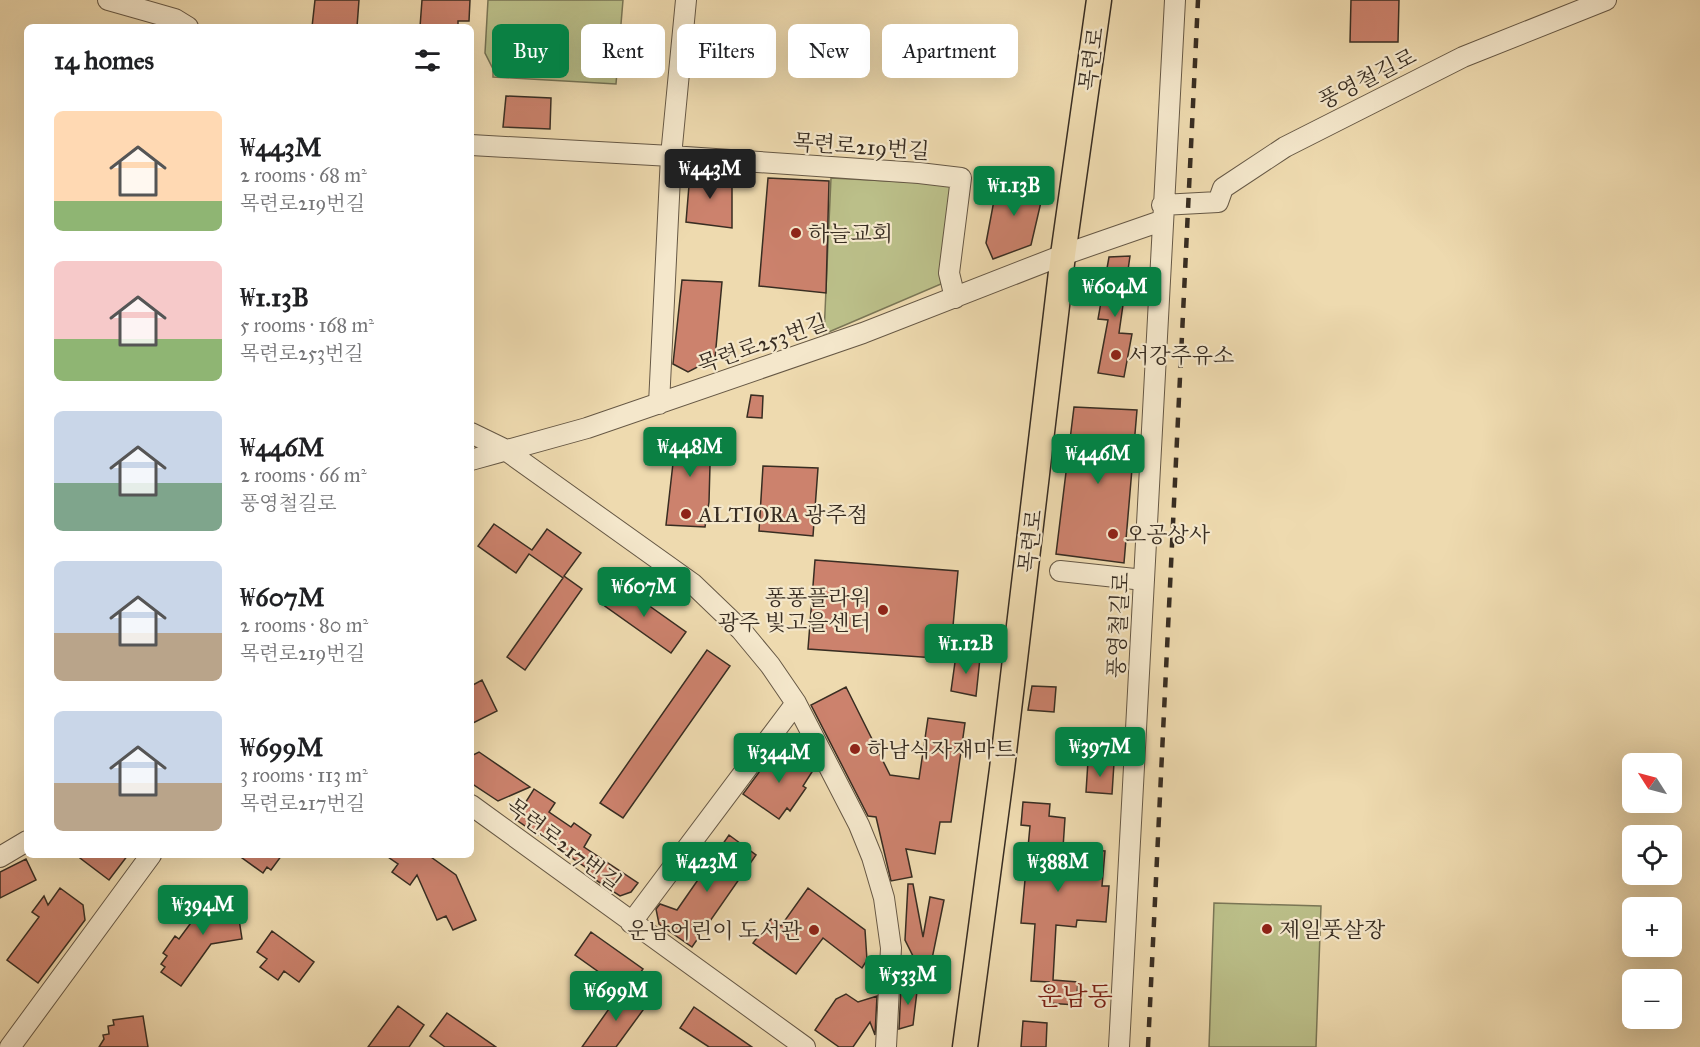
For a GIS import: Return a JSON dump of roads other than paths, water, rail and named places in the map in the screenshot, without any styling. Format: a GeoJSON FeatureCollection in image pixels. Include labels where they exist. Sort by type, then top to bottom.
{"type":"FeatureCollection","features":[{"type":"Feature","properties":{"kind":"main road","name":"목련로"},"geometry":{"type":"LineString","coordinates":[[965,1047],[1004,758],[1063,255],[1099,0]]}},
{"type":"Feature","properties":{"kind":"street"},"geometry":{"type":"LineString","coordinates":[[108,0],[175,19],[183,24]]}},
{"type":"Feature","properties":{"kind":"street"},"geometry":{"type":"LineString","coordinates":[[659,404],[671,156],[686,0]]}},
{"type":"Feature","properties":{"kind":"street","name":"풍영철길로"},"geometry":{"type":"LineString","coordinates":[[1119,1047],[1175,0]]}},
{"type":"Feature","properties":{"kind":"street","name":"풍영철길로"},"geometry":{"type":"LineString","coordinates":[[1162,213],[1218,202],[1223,188],[1285,147],[1463,57],[1606,0]]}},
{"type":"Feature","properties":{"kind":"street","name":"목련로219번길"},"geometry":{"type":"LineString","coordinates":[[474,145],[671,156],[919,173],[961,178],[949,273],[955,298]]}},
{"type":"Feature","properties":{"kind":"street","name":"목련로253번길"},"geometry":{"type":"LineString","coordinates":[[474,459],[587,428],[863,333],[1063,255],[1162,213]]}},
{"type":"Feature","properties":{"kind":"street"},"geometry":{"type":"LineString","coordinates":[[474,434],[504,449],[700,590],[748,639],[770,665],[796,703],[859,825],[872,857],[884,898],[891,948],[886,1047]]}},
{"type":"Feature","properties":{"kind":"street"},"geometry":{"type":"LineString","coordinates":[[1060,571],[1144,580]]}},
{"type":"Feature","properties":{"kind":"street"},"geometry":{"type":"LineString","coordinates":[[631,923],[796,703]]}},
{"type":"Feature","properties":{"kind":"street","name":"목련로217번길"},"geometry":{"type":"LineString","coordinates":[[474,807],[805,1047]]}},
{"type":"Feature","properties":{"kind":"street"},"geometry":{"type":"LineString","coordinates":[[0,857],[24,843]]}},
{"type":"Feature","properties":{"kind":"street"},"geometry":{"type":"LineString","coordinates":[[10,1047],[149,858]]}},
{"type":"Feature","properties":{"kind":"railway"},"geometry":{"type":"LineString","coordinates":[[1148,1047],[1198,0]]}},
{"type":"Feature","properties":{"kind":"place","name":"하늘교회"},"geometry":{"type":"Point","coordinates":[796,233]}},
{"type":"Feature","properties":{"kind":"place","name":"서강주유소"},"geometry":{"type":"Point","coordinates":[1116,355]}},
{"type":"Feature","properties":{"kind":"place","name":"ALTIORA 광주점"},"geometry":{"type":"Point","coordinates":[686,514]}},
{"type":"Feature","properties":{"kind":"place","name":"오공상사"},"geometry":{"type":"Point","coordinates":[1113,534]}},
{"type":"Feature","properties":{"kind":"place","name":"퐁퐁플라워 광주 빛고을센터"},"geometry":{"type":"Point","coordinates":[883,610]}},
{"type":"Feature","properties":{"kind":"place","name":"하남식자재마트"},"geometry":{"type":"Point","coordinates":[855,749]}},
{"type":"Feature","properties":{"kind":"place","name":"제일풋살장"},"geometry":{"type":"Point","coordinates":[1267,929]}},
{"type":"Feature","properties":{"kind":"place","name":"운남어린이 도서관"},"geometry":{"type":"Point","coordinates":[814,930]}},
{"type":"Feature","properties":{"kind":"district","name":"운남동"},"geometry":{"type":"Point","coordinates":[1075,996]}}]}
